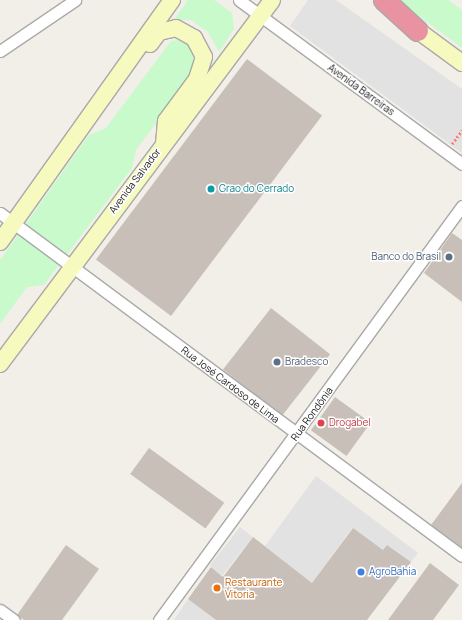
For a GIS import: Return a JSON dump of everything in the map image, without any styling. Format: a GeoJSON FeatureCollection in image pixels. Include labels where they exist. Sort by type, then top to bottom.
{"type":"FeatureCollection","features":[{"type":"Feature","properties":{"kind":"highway"},"geometry":{"type":"LineString","coordinates":[[384,0],[418,31]]}},
{"type":"Feature","properties":{"kind":"main road"},"geometry":{"type":"LineString","coordinates":[[0,242],[172,0]]}},
{"type":"Feature","properties":{"kind":"main road","name":"Avenida Salvador"},"geometry":{"type":"LineString","coordinates":[[0,364],[164,142],[272,0]]}},
{"type":"Feature","properties":{"kind":"main road"},"geometry":{"type":"LineString","coordinates":[[375,0],[462,63]]}},
{"type":"Feature","properties":{"kind":"main road"},"geometry":{"type":"LineString","coordinates":[[108,90],[124,78],[159,32],[176,28],[194,38],[204,57],[202,68],[166,121],[164,142]]}},
{"type":"Feature","properties":{"kind":"street"},"geometry":{"type":"LineString","coordinates":[[0,51],[75,0]]}},
{"type":"Feature","properties":{"kind":"street","name":"Avenida Barreiras"},"geometry":{"type":"LineString","coordinates":[[239,0],[462,164]]}},
{"type":"Feature","properties":{"kind":"street","name":"Rua Rondônia"},"geometry":{"type":"LineString","coordinates":[[159,620],[296,435],[462,206]]}},
{"type":"Feature","properties":{"kind":"street","name":"Rua José Cardoso de Lima"},"geometry":{"type":"LineString","coordinates":[[0,213],[296,435],[462,556]]}},
{"type":"Feature","properties":{"kind":"street"},"geometry":{"type":"LineString","coordinates":[[0,610],[14,620]]}},
{"type":"Feature","properties":{"kind":"path"},"geometry":{"type":"LineString","coordinates":[[446,152],[462,130]]}},
{"type":"Feature","properties":{"kind":"green space"},"geometry":{"type":"Polygon","coordinates":[[[188,0],[214,0],[232,13],[234,29],[219,52],[208,32],[191,20],[174,20],[188,0]]]}},
{"type":"Feature","properties":{"kind":"green space"},"geometry":{"type":"Polygon","coordinates":[[[398,0],[448,0],[462,10],[462,48],[398,0]]]}},
{"type":"Feature","properties":{"kind":"green space"},"geometry":{"type":"Polygon","coordinates":[[[188,39],[196,47],[198,66],[136,150],[132,168],[44,285],[27,287],[0,324],[0,260],[89,135],[106,128],[171,41],[188,39]]]}},
{"type":"Feature","properties":{"kind":"shaded area"},"geometry":{"type":"Polygon","coordinates":[[[308,0],[336,0],[462,89],[462,153],[290,26],[308,0]]]}},
{"type":"Feature","properties":{"kind":"shaded area"},"geometry":{"type":"Polygon","coordinates":[[[316,476],[418,553],[411,562],[387,545],[383,550],[352,528],[312,583],[265,546],[316,476]]]}},
{"type":"Feature","properties":{"kind":"shaded area"},"geometry":{"type":"Polygon","coordinates":[[[240,527],[253,537],[222,575],[210,566],[240,527]]]}},
{"type":"Feature","properties":{"kind":"shaded area"},"geometry":{"type":"Polygon","coordinates":[[[188,599],[216,620],[174,620],[188,599]]]}},
{"type":"Feature","properties":{"kind":"building","name":"Grao do Cerrado"},"geometry":{"type":"Polygon","coordinates":[[[247,59],[322,116],[171,316],[96,259],[247,59]]]}},
{"type":"Feature","properties":{"kind":"building","name":"Banco do Brasil"},"geometry":{"type":"Polygon","coordinates":[[[452,233],[462,240],[462,302],[424,273],[452,233]]]}},
{"type":"Feature","properties":{"kind":"building","name":"Bradesco"},"geometry":{"type":"Polygon","coordinates":[[[271,308],[330,354],[282,416],[223,369],[271,308]]]}},
{"type":"Feature","properties":{"kind":"building"},"geometry":{"type":"Polygon","coordinates":[[[335,397],[371,423],[346,456],[311,430],[335,397]]]}},
{"type":"Feature","properties":{"kind":"building"},"geometry":{"type":"Polygon","coordinates":[[[149,448],[224,503],[205,529],[130,474],[149,448]]]}},
{"type":"Feature","properties":{"kind":"building"},"geometry":{"type":"Polygon","coordinates":[[[462,483],[462,548],[431,525],[462,483]]]}},
{"type":"Feature","properties":{"kind":"building"},"geometry":{"type":"Polygon","coordinates":[[[353,528],[383,550],[387,545],[411,562],[367,620],[216,620],[188,599],[211,567],[223,577],[253,537],[312,583],[353,528]]]}},
{"type":"Feature","properties":{"kind":"building"},"geometry":{"type":"Polygon","coordinates":[[[66,545],[99,569],[62,620],[24,620],[17,615],[66,545]]]}},
{"type":"Feature","properties":{"kind":"building"},"geometry":{"type":"Polygon","coordinates":[[[430,563],[459,585],[433,620],[388,620],[430,563]]]}},
{"type":"Feature","properties":{"kind":"place","name":"Grao do Cerrado"},"geometry":{"type":"Point","coordinates":[211,189]}},
{"type":"Feature","properties":{"kind":"place","name":"Banco do Brasil"},"geometry":{"type":"Point","coordinates":[449,257]}},
{"type":"Feature","properties":{"kind":"place","name":"Bradesco"},"geometry":{"type":"Point","coordinates":[277,362]}},
{"type":"Feature","properties":{"kind":"place","name":"Drogabel"},"geometry":{"type":"Point","coordinates":[321,423]}},
{"type":"Feature","properties":{"kind":"place","name":"AgroBahia"},"geometry":{"type":"Point","coordinates":[361,572]}},
{"type":"Feature","properties":{"kind":"place","name":"Restaurante Vitoria"},"geometry":{"type":"Point","coordinates":[217,588]}}]}
